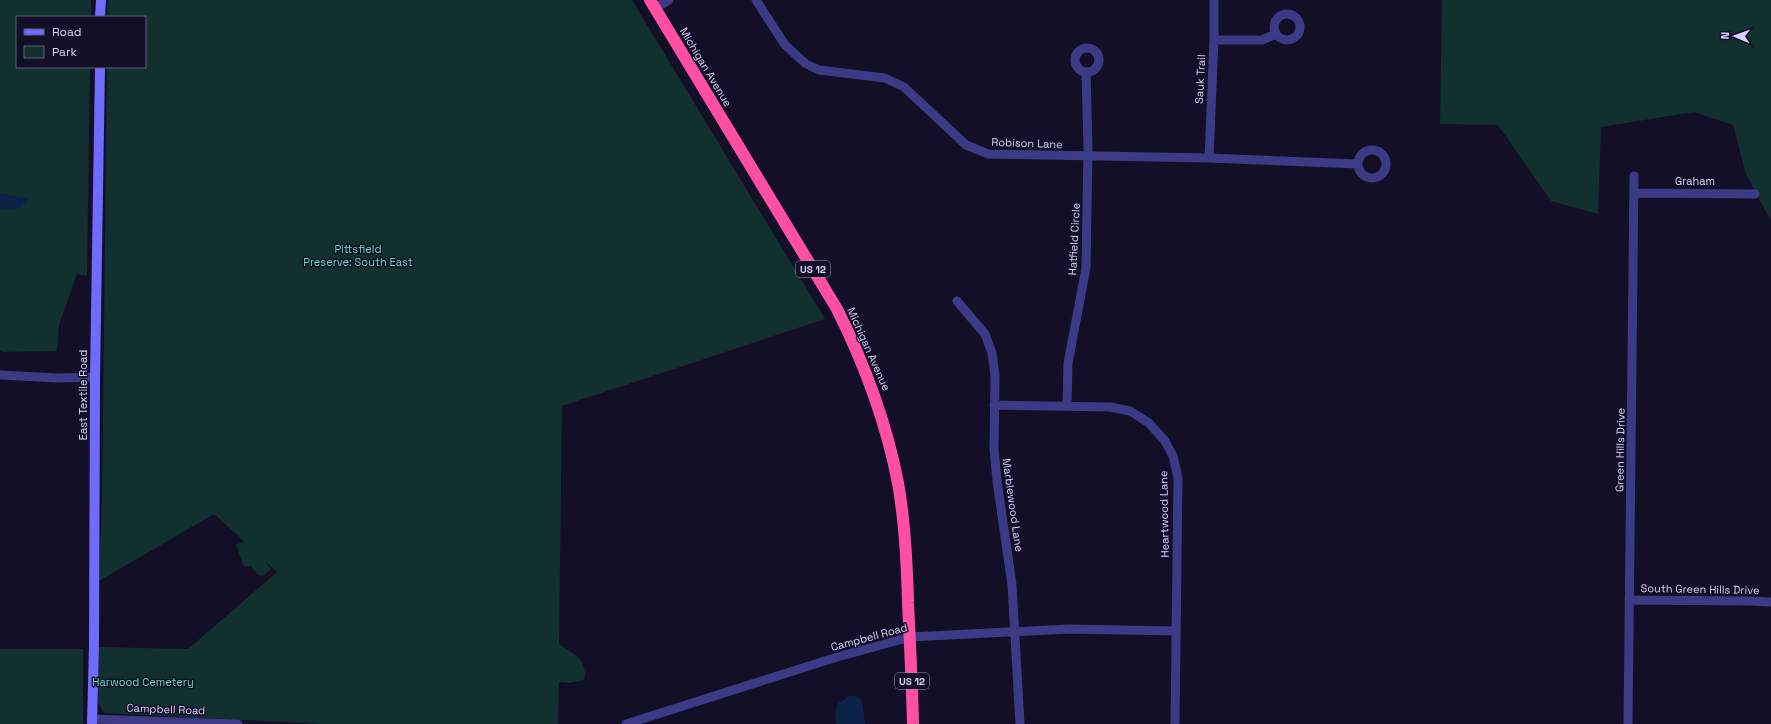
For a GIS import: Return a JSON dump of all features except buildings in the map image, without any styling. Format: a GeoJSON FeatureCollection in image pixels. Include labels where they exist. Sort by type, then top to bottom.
{"type":"FeatureCollection","features":[{"type":"Feature","properties":{"kind":"highway","name":"Michigan Avenue"},"geometry":{"type":"LineString","coordinates":[[652,4],[837,309],[864,365],[882,417],[898,484],[906,557],[910,637]]}},
{"type":"Feature","properties":{"kind":"highway","name":"US 12"},"geometry":{"type":"LineString","coordinates":[[910,637],[913,724]]}},
{"type":"Feature","properties":{"kind":"main road"},"geometry":{"type":"LineString","coordinates":[[100,16],[101,0]]}},
{"type":"Feature","properties":{"kind":"main road","name":"East Textile Road"},"geometry":{"type":"LineString","coordinates":[[92,721],[94,644],[95,377],[100,68]]}},
{"type":"Feature","properties":{"kind":"street"},"geometry":{"type":"LineString","coordinates":[[652,4],[669,0]]}},
{"type":"Feature","properties":{"kind":"street","name":"Robison Lane"},"geometry":{"type":"LineString","coordinates":[[756,0],[785,45],[806,64],[819,70],[885,78],[904,87],[966,145],[977,150],[1002,155],[1209,158],[1358,164]]}},
{"type":"Feature","properties":{"kind":"street","name":"Sauk Trail"},"geometry":{"type":"LineString","coordinates":[[1209,158],[1214,40],[1214,0]]}},
{"type":"Feature","properties":{"kind":"street"},"geometry":{"type":"LineString","coordinates":[[1214,40],[1262,40],[1276,34]]}},
{"type":"Feature","properties":{"kind":"street","name":"Hatfield Circle"},"geometry":{"type":"LineString","coordinates":[[1067,406],[1068,363],[1086,268],[1088,157],[1086,72]]}},
{"type":"Feature","properties":{"kind":"street","name":"Green Hills Drive"},"geometry":{"type":"LineString","coordinates":[[1628,724],[1634,176]]}},
{"type":"Feature","properties":{"kind":"street","name":"Graham"},"geometry":{"type":"LineString","coordinates":[[1635,193],[1755,194]]}},
{"type":"Feature","properties":{"kind":"street","name":"Marblewood Lane"},"geometry":{"type":"LineString","coordinates":[[957,301],[985,334],[992,353],[994,375],[994,449],[997,481],[1012,585],[1020,724]]}},
{"type":"Feature","properties":{"kind":"street"},"geometry":{"type":"LineString","coordinates":[[0,375],[58,378],[95,377]]}},
{"type":"Feature","properties":{"kind":"street","name":"Heartwood Lane"},"geometry":{"type":"LineString","coordinates":[[994,405],[1110,407],[1130,411],[1149,423],[1165,441],[1173,456],[1178,478],[1175,724]]}},
{"type":"Feature","properties":{"kind":"street","name":"South Green Hills Drive"},"geometry":{"type":"LineString","coordinates":[[1629,600],[1771,602]]}},
{"type":"Feature","properties":{"kind":"street","name":"Campbell Road"},"geometry":{"type":"LineString","coordinates":[[626,724],[834,658],[910,637],[1069,629],[1176,630]]}},
{"type":"Feature","properties":{"kind":"street","name":"Campbell Road"},"geometry":{"type":"LineString","coordinates":[[92,721],[238,724]]}},
{"type":"Feature","properties":{"kind":"green space"},"geometry":{"type":"Polygon","coordinates":[[[0,0],[91,0],[91,16],[16,16],[16,68],[90,68],[87,276],[77,274],[59,325],[57,351],[3,352],[0,350],[0,0]]]}},
{"type":"Feature","properties":{"kind":"green space","name":"Pittsfield Preserve: South East"},"geometry":{"type":"Polygon","coordinates":[[[108,0],[632,0],[825,319],[562,406],[559,644],[579,658],[584,667],[585,673],[584,680],[570,683],[559,682],[558,724],[325,724],[104,713],[98,703],[98,647],[188,649],[277,572],[266,562],[271,569],[263,576],[258,575],[251,566],[245,567],[236,545],[244,541],[214,514],[99,581],[102,500],[107,68],[146,68],[146,16],[107,16],[108,0]]]}},
{"type":"Feature","properties":{"kind":"green space"},"geometry":{"type":"Polygon","coordinates":[[[1442,0],[1771,0],[1771,221],[1746,174],[1733,125],[1694,112],[1601,127],[1598,214],[1551,201],[1498,125],[1440,124],[1442,0]]]}},
{"type":"Feature","properties":{"kind":"green space"},"geometry":{"type":"Polygon","coordinates":[[[0,649],[83,649],[83,724],[0,724],[0,649]]]}},
{"type":"Feature","properties":{"kind":"water"},"geometry":{"type":"Polygon","coordinates":[[[0,193],[29,199],[20,208],[0,210],[0,193]]]}},
{"type":"Feature","properties":{"kind":"water"},"geometry":{"type":"Polygon","coordinates":[[[849,696],[856,696],[862,701],[865,724],[836,724],[835,717],[837,704],[849,696]]]}},
{"type":"Feature","properties":{"kind":"park label","name":"Harwood Cemetery"},"geometry":{"type":"Point","coordinates":[143,682]}}]}
